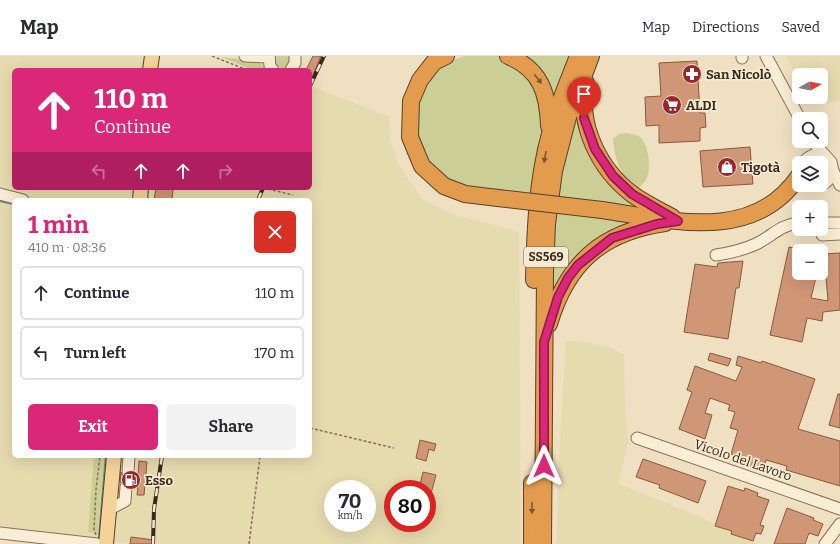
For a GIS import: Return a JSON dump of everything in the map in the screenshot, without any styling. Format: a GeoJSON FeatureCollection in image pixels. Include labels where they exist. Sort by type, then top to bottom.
{"type":"FeatureCollection","features":[{"type":"Feature","properties":{"kind":"highway"},"geometry":{"type":"LineString","coordinates":[[446,56],[434,62],[420,80],[411,101],[410,137],[422,166],[444,186],[465,194],[707,224],[737,219],[766,208],[792,191]]}},
{"type":"Feature","properties":{"kind":"highway"},"geometry":{"type":"LineString","coordinates":[[508,56],[521,61],[542,83],[548,108],[550,135]]}},
{"type":"Feature","properties":{"kind":"highway","name":"SS569"},"geometry":{"type":"LineString","coordinates":[[532,544],[534,244],[541,180],[550,135],[578,56]]}},
{"type":"Feature","properties":{"kind":"highway"},"geometry":{"type":"LineString","coordinates":[[592,56],[584,92],[584,118],[595,149],[613,176],[632,194],[678,221]]}},
{"type":"Feature","properties":{"kind":"highway","name":"SS569"},"geometry":{"type":"LineString","coordinates":[[543,544],[544,342],[547,224],[554,171],[568,117],[592,56]]}},
{"type":"Feature","properties":{"kind":"highway"},"geometry":{"type":"LineString","coordinates":[[784,195],[792,185]]}},
{"type":"Feature","properties":{"kind":"highway"},"geometry":{"type":"LineString","coordinates":[[544,342],[558,297],[568,278],[578,265],[612,238],[650,226],[678,221]]}},
{"type":"Feature","properties":{"kind":"main road"},"geometry":{"type":"LineString","coordinates":[[150,68],[152,56]]}},
{"type":"Feature","properties":{"kind":"main road"},"geometry":{"type":"LineString","coordinates":[[106,544],[114,458]]}},
{"type":"Feature","properties":{"kind":"street"},"geometry":{"type":"LineString","coordinates":[[245,56],[269,57],[272,68]]}},
{"type":"Feature","properties":{"kind":"street"},"geometry":{"type":"LineString","coordinates":[[766,56],[796,112]]}},
{"type":"Feature","properties":{"kind":"street"},"geometry":{"type":"LineString","coordinates":[[818,148],[824,156]]}},
{"type":"Feature","properties":{"kind":"street"},"geometry":{"type":"LineString","coordinates":[[812,156],[815,154],[824,156]]}},
{"type":"Feature","properties":{"kind":"street"},"geometry":{"type":"LineString","coordinates":[[828,159],[831,162],[833,172],[840,185]]}},
{"type":"Feature","properties":{"kind":"street"},"geometry":{"type":"LineString","coordinates":[[828,181],[833,172]]}},
{"type":"Feature","properties":{"kind":"street"},"geometry":{"type":"LineString","coordinates":[[828,184],[840,190]]}},
{"type":"Feature","properties":{"kind":"street"},"geometry":{"type":"LineString","coordinates":[[0,194],[15,198]]}},
{"type":"Feature","properties":{"kind":"street"},"geometry":{"type":"LineString","coordinates":[[828,223],[840,223]]}},
{"type":"Feature","properties":{"kind":"street"},"geometry":{"type":"LineString","coordinates":[[716,255],[735,252],[752,246],[779,229],[792,224]]}},
{"type":"Feature","properties":{"kind":"street"},"geometry":{"type":"LineString","coordinates":[[828,235],[840,234]]}},
{"type":"Feature","properties":{"kind":"street","name":"Vicolo del Lavoro"},"geometry":{"type":"LineString","coordinates":[[637,438],[840,509]]}},
{"type":"Feature","properties":{"kind":"street"},"geometry":{"type":"LineString","coordinates":[[128,472],[129,458]]}},
{"type":"Feature","properties":{"kind":"street"},"geometry":{"type":"LineString","coordinates":[[110,509],[125,501],[126,487]]}},
{"type":"Feature","properties":{"kind":"street"},"geometry":{"type":"LineString","coordinates":[[825,544],[840,524]]}},
{"type":"Feature","properties":{"kind":"street"},"geometry":{"type":"LineString","coordinates":[[0,533],[96,544]]}},
{"type":"Feature","properties":{"kind":"path"},"geometry":{"type":"LineString","coordinates":[[212,56],[242,68]]}},
{"type":"Feature","properties":{"kind":"path"},"geometry":{"type":"LineString","coordinates":[[272,190],[293,195]]}},
{"type":"Feature","properties":{"kind":"path"},"geometry":{"type":"LineString","coordinates":[[312,428],[394,448]]}},
{"type":"Feature","properties":{"kind":"path"},"geometry":{"type":"LineString","coordinates":[[96,544],[96,490],[100,458]]}},
{"type":"Feature","properties":{"kind":"path"},"geometry":{"type":"LineString","coordinates":[[250,544],[260,458]]}},
{"type":"Feature","properties":{"kind":"shaded area"},"geometry":{"type":"Polygon","coordinates":[[[0,56],[148,56],[151,68],[12,68],[12,190],[312,190],[312,86],[390,117],[389,135],[398,164],[423,200],[455,215],[519,232],[521,544],[130,544],[0,529],[0,56]]]}},
{"type":"Feature","properties":{"kind":"shaded area"},"geometry":{"type":"Polygon","coordinates":[[[785,56],[840,56],[840,101],[828,102],[828,68],[793,68],[785,56]]]}},
{"type":"Feature","properties":{"kind":"shaded area"},"geometry":{"type":"Polygon","coordinates":[[[566,341],[586,342],[611,348],[624,355],[625,409],[628,441],[619,484],[703,518],[758,544],[557,544],[558,474],[566,341]]]}},
{"type":"Feature","properties":{"kind":"green space"},"geometry":{"type":"Polygon","coordinates":[[[276,56],[289,56],[291,62],[286,68],[281,68],[275,63],[276,56]]]}},
{"type":"Feature","properties":{"kind":"green space"},"geometry":{"type":"Polygon","coordinates":[[[464,56],[498,56],[519,66],[535,82],[545,124],[533,193],[468,186],[445,179],[427,161],[415,136],[416,108],[425,82],[445,63],[464,56]]]}},
{"type":"Feature","properties":{"kind":"green space"},"geometry":{"type":"Polygon","coordinates":[[[524,56],[573,56],[556,104],[548,82],[536,67],[524,56]]]}},
{"type":"Feature","properties":{"kind":"green space"},"geometry":{"type":"Polygon","coordinates":[[[221,57],[260,61],[264,68],[248,68],[221,57]]]}},
{"type":"Feature","properties":{"kind":"green space"},"geometry":{"type":"Polygon","coordinates":[[[579,103],[584,129],[645,211],[557,197],[565,150],[579,103]]]}},
{"type":"Feature","properties":{"kind":"green space"},"geometry":{"type":"Polygon","coordinates":[[[626,133],[636,135],[641,138],[646,146],[649,163],[648,173],[646,179],[639,188],[627,180],[620,168],[615,153],[613,139],[619,134],[626,133]]]}},
{"type":"Feature","properties":{"kind":"green space"},"geometry":{"type":"Polygon","coordinates":[[[554,213],[641,222],[627,227],[550,304],[554,213]]]}},
{"type":"Feature","properties":{"kind":"green space"},"geometry":{"type":"Polygon","coordinates":[[[94,458],[105,458],[97,534],[88,532],[94,458]]]}},
{"type":"Feature","properties":{"kind":"building"},"geometry":{"type":"Polygon","coordinates":[[[313,56],[321,56],[312,77],[312,68],[307,68],[313,56]]]}},
{"type":"Feature","properties":{"kind":"building","name":"ALDI"},"geometry":{"type":"Polygon","coordinates":[[[697,61],[700,113],[705,113],[706,127],[700,128],[700,141],[659,143],[659,125],[646,126],[645,97],[661,96],[659,63],[697,61]]]}},
{"type":"Feature","properties":{"kind":"building","name":"Tigotà"},"geometry":{"type":"Polygon","coordinates":[[[750,147],[753,184],[703,187],[700,151],[750,147]]]}},
{"type":"Feature","properties":{"kind":"building"},"geometry":{"type":"Polygon","coordinates":[[[156,190],[173,190],[172,198],[154,198],[156,190]]]}},
{"type":"Feature","properties":{"kind":"building"},"geometry":{"type":"Polygon","coordinates":[[[789,247],[792,248],[792,280],[815,280],[811,298],[828,301],[826,280],[828,280],[828,254],[840,253],[840,310],[823,312],[822,321],[807,318],[802,342],[770,335],[789,247]]]}},
{"type":"Feature","properties":{"kind":"building"},"geometry":{"type":"Polygon","coordinates":[[[743,261],[739,288],[736,288],[728,339],[684,332],[695,264],[717,267],[718,263],[743,261]]]}},
{"type":"Feature","properties":{"kind":"building"},"geometry":{"type":"Polygon","coordinates":[[[710,353],[731,359],[728,366],[708,360],[710,353]]]}},
{"type":"Feature","properties":{"kind":"building"},"geometry":{"type":"Polygon","coordinates":[[[738,356],[761,363],[762,361],[815,379],[798,429],[840,441],[840,486],[786,470],[787,466],[766,460],[764,466],[760,465],[759,469],[743,464],[745,459],[731,454],[738,430],[730,428],[735,412],[728,410],[730,405],[710,398],[705,413],[712,415],[705,439],[679,429],[692,392],[687,390],[695,366],[736,381],[742,367],[736,365],[738,356]]]}},
{"type":"Feature","properties":{"kind":"building"},"geometry":{"type":"Polygon","coordinates":[[[838,394],[840,394],[840,428],[829,425],[838,394]]]}},
{"type":"Feature","properties":{"kind":"building"},"geometry":{"type":"Polygon","coordinates":[[[420,440],[436,444],[434,451],[429,449],[426,461],[416,458],[420,440]]]}},
{"type":"Feature","properties":{"kind":"building"},"geometry":{"type":"Polygon","coordinates":[[[643,459],[706,481],[698,503],[659,488],[660,485],[636,477],[643,459]]]}},
{"type":"Feature","properties":{"kind":"building"},"geometry":{"type":"Polygon","coordinates":[[[139,461],[147,462],[144,495],[137,495],[138,488],[133,487],[130,481],[123,481],[120,483],[121,472],[124,478],[127,479],[131,478],[135,473],[138,474],[139,461]]]}},
{"type":"Feature","properties":{"kind":"building"},"geometry":{"type":"Polygon","coordinates":[[[423,472],[436,475],[435,480],[421,480],[423,472]]]}},
{"type":"Feature","properties":{"kind":"building"},"geometry":{"type":"Polygon","coordinates":[[[728,486],[744,491],[745,488],[758,493],[757,496],[769,500],[760,525],[764,526],[761,534],[756,533],[753,541],[731,534],[732,531],[715,526],[728,486]]]}},
{"type":"Feature","properties":{"kind":"building"},"geometry":{"type":"Polygon","coordinates":[[[787,508],[814,518],[813,520],[823,524],[818,536],[809,533],[805,544],[774,544],[787,508]]]}},
{"type":"Feature","properties":{"kind":"building"},"geometry":{"type":"Polygon","coordinates":[[[131,537],[154,540],[153,544],[130,544],[131,537]]]}},
{"type":"Feature","properties":{"kind":"waterway"},"geometry":{"type":"LineString","coordinates":[[0,201],[12,204]]}},
{"type":"Feature","properties":{"kind":"waterway"},"geometry":{"type":"LineString","coordinates":[[99,539],[106,458]]}},
{"type":"Feature","properties":{"kind":"railway"},"geometry":{"type":"LineString","coordinates":[[312,82],[324,56]]}},
{"type":"Feature","properties":{"kind":"railway"},"geometry":{"type":"LineString","coordinates":[[259,198],[262,190]]}},
{"type":"Feature","properties":{"kind":"railway"},"geometry":{"type":"LineString","coordinates":[[153,544],[154,509],[162,458]]}},
{"type":"Feature","properties":{"kind":"place","name":"San Nicolò"},"geometry":{"type":"Point","coordinates":[692,74]}},
{"type":"Feature","properties":{"kind":"place","name":"ALDI"},"geometry":{"type":"Point","coordinates":[672,105]}},
{"type":"Feature","properties":{"kind":"place","name":"Tigotà"},"geometry":{"type":"Point","coordinates":[727,167]}},
{"type":"Feature","properties":{"kind":"place","name":"Esso"},"geometry":{"type":"Point","coordinates":[131,480]}},
{"type":"Feature","properties":{"kind":"route"},"geometry":{"type":"LineString","coordinates":[[544,466],[544,342],[558,297],[568,278],[578,265],[593,251],[612,238],[657,224],[678,221],[632,194],[613,176],[595,149],[584,118]]}}]}
